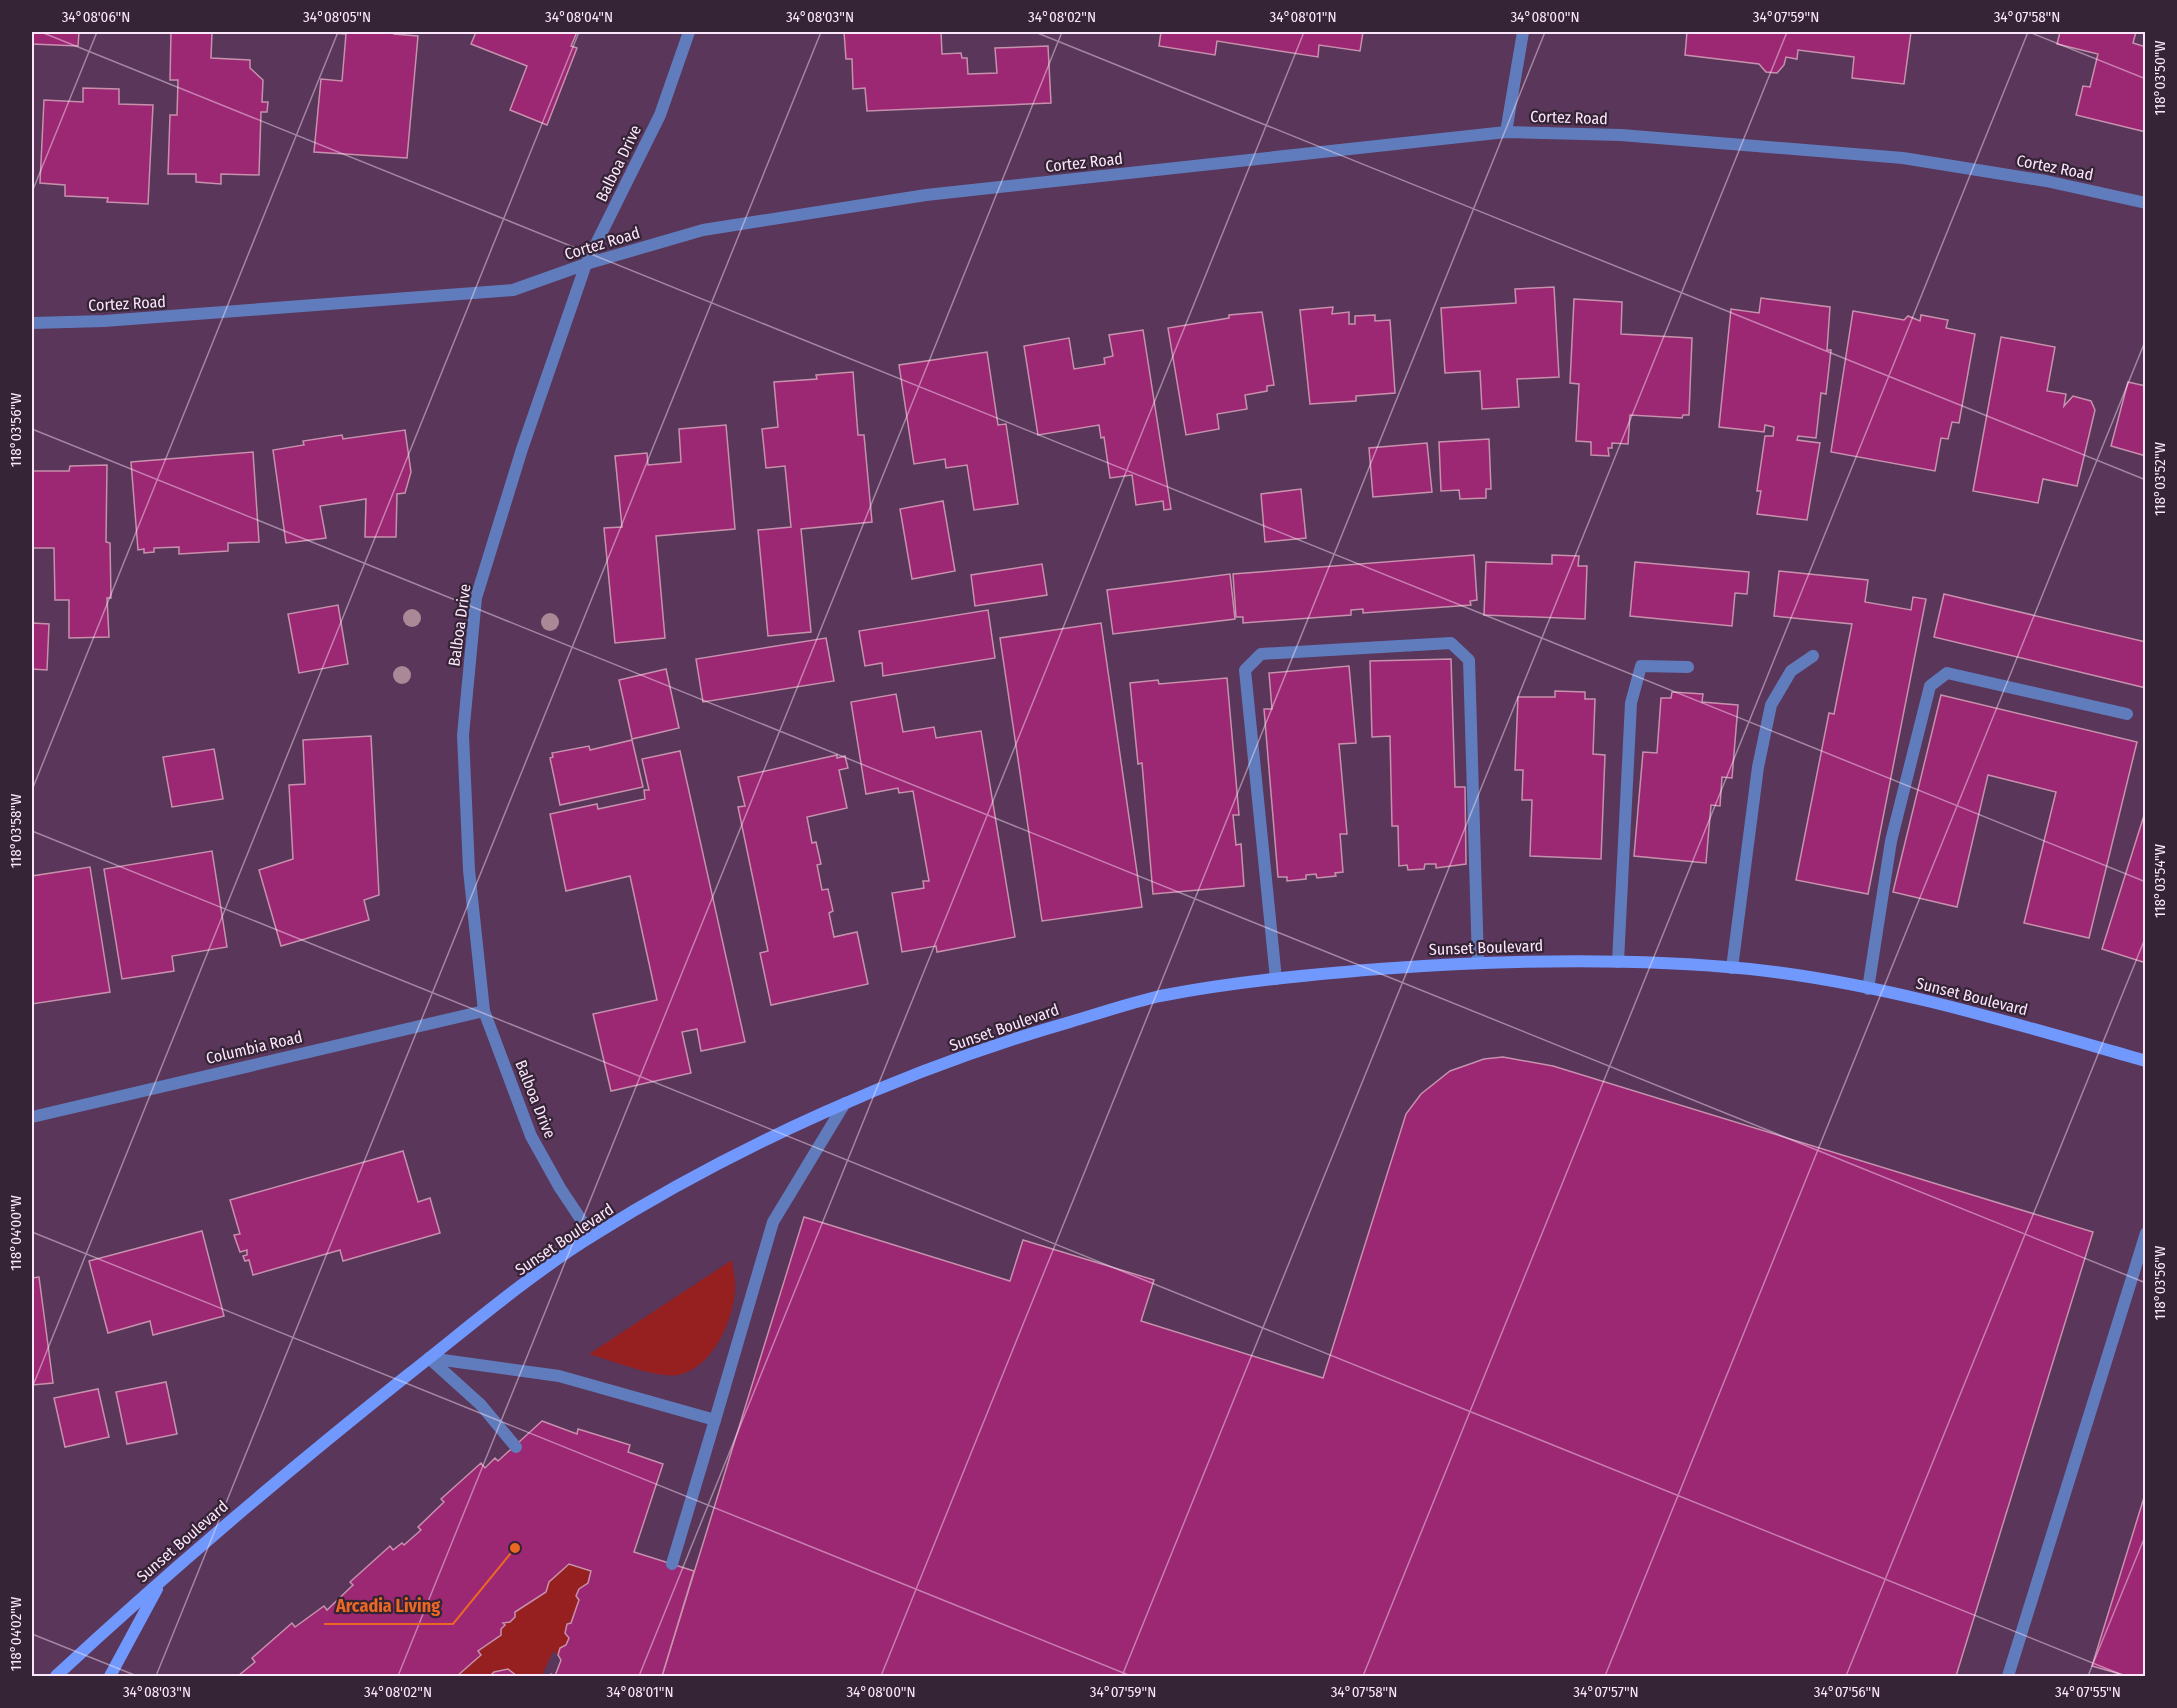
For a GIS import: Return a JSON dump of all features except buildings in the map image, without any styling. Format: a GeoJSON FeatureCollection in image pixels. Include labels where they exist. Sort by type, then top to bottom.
{"type":"FeatureCollection","features":[{"type":"Feature","properties":{"kind":"main road","name":"Sunset Boulevard"},"geometry":{"type":"LineString","coordinates":[[56,1677],[160,1582],[321,1443],[429,1358],[592,1236],[703,1173],[845,1103],[1010,1039],[1158,997],[1276,979],[1478,962],[1618,962],[1732,968],[1868,988],[2020,1025],[2145,1061]]}},
{"type":"Feature","properties":{"kind":"main road"},"geometry":{"type":"LineString","coordinates":[[110,1677],[160,1582]]}},
{"type":"Feature","properties":{"kind":"street","name":"Balboa Drive"},"geometry":{"type":"LineString","coordinates":[[592,1236],[560,1188],[531,1136],[484,1011],[469,870],[463,735],[476,598],[522,449],[586,264],[660,115],[689,32]]}},
{"type":"Feature","properties":{"kind":"street"},"geometry":{"type":"LineString","coordinates":[[1506,132],[1523,32]]}},
{"type":"Feature","properties":{"kind":"street","name":"Cortez Road"},"geometry":{"type":"LineString","coordinates":[[32,323],[104,321],[513,290],[586,264],[703,230],[926,195],[1506,132],[1621,135],[1903,158],[2046,181],[2145,203]]}},
{"type":"Feature","properties":{"kind":"street"},"geometry":{"type":"LineString","coordinates":[[1276,979],[1245,670],[1261,654],[1451,643],[1469,660],[1478,962]]}},
{"type":"Feature","properties":{"kind":"street"},"geometry":{"type":"LineString","coordinates":[[1732,968],[1758,767],[1771,705],[1791,671],[1813,656]]}},
{"type":"Feature","properties":{"kind":"street"},"geometry":{"type":"LineString","coordinates":[[1618,962],[1632,703],[1641,666],[1688,667]]}},
{"type":"Feature","properties":{"kind":"street"},"geometry":{"type":"LineString","coordinates":[[1868,988],[1891,841],[1929,686],[1947,673],[2127,714]]}},
{"type":"Feature","properties":{"kind":"street","name":"Columbia Road"},"geometry":{"type":"LineString","coordinates":[[32,1117],[484,1011]]}},
{"type":"Feature","properties":{"kind":"street"},"geometry":{"type":"LineString","coordinates":[[672,1564],[772,1222],[845,1103]]}},
{"type":"Feature","properties":{"kind":"street"},"geometry":{"type":"LineString","coordinates":[[2008,1677],[2145,1233]]}},
{"type":"Feature","properties":{"kind":"street"},"geometry":{"type":"LineString","coordinates":[[429,1358],[559,1376],[715,1420]]}},
{"type":"Feature","properties":{"kind":"street"},"geometry":{"type":"LineString","coordinates":[[429,1358],[481,1405],[516,1447]]}},
{"type":"Feature","properties":{"kind":"shaded area"},"geometry":{"type":"Polygon","coordinates":[[[732,1260],[735,1288],[730,1317],[718,1343],[710,1354],[690,1371],[678,1375],[659,1374],[589,1354],[732,1260]]]}},
{"type":"Feature","properties":{"kind":"shaded area"},"geometry":{"type":"Polygon","coordinates":[[[569,1564],[591,1571],[588,1583],[579,1589],[576,1596],[579,1600],[571,1623],[567,1624],[565,1633],[569,1638],[566,1645],[560,1648],[558,1655],[553,1651],[542,1676],[517,1676],[508,1669],[494,1672],[490,1676],[457,1676],[481,1655],[478,1651],[501,1636],[501,1629],[505,1625],[503,1623],[510,1622],[515,1617],[515,1612],[545,1592],[549,1582],[569,1564]]]}},
{"type":"Feature","properties":{"kind":"place","name":"Arcadia Living"},"geometry":{"type":"Point","coordinates":[515,1548]}}]}
